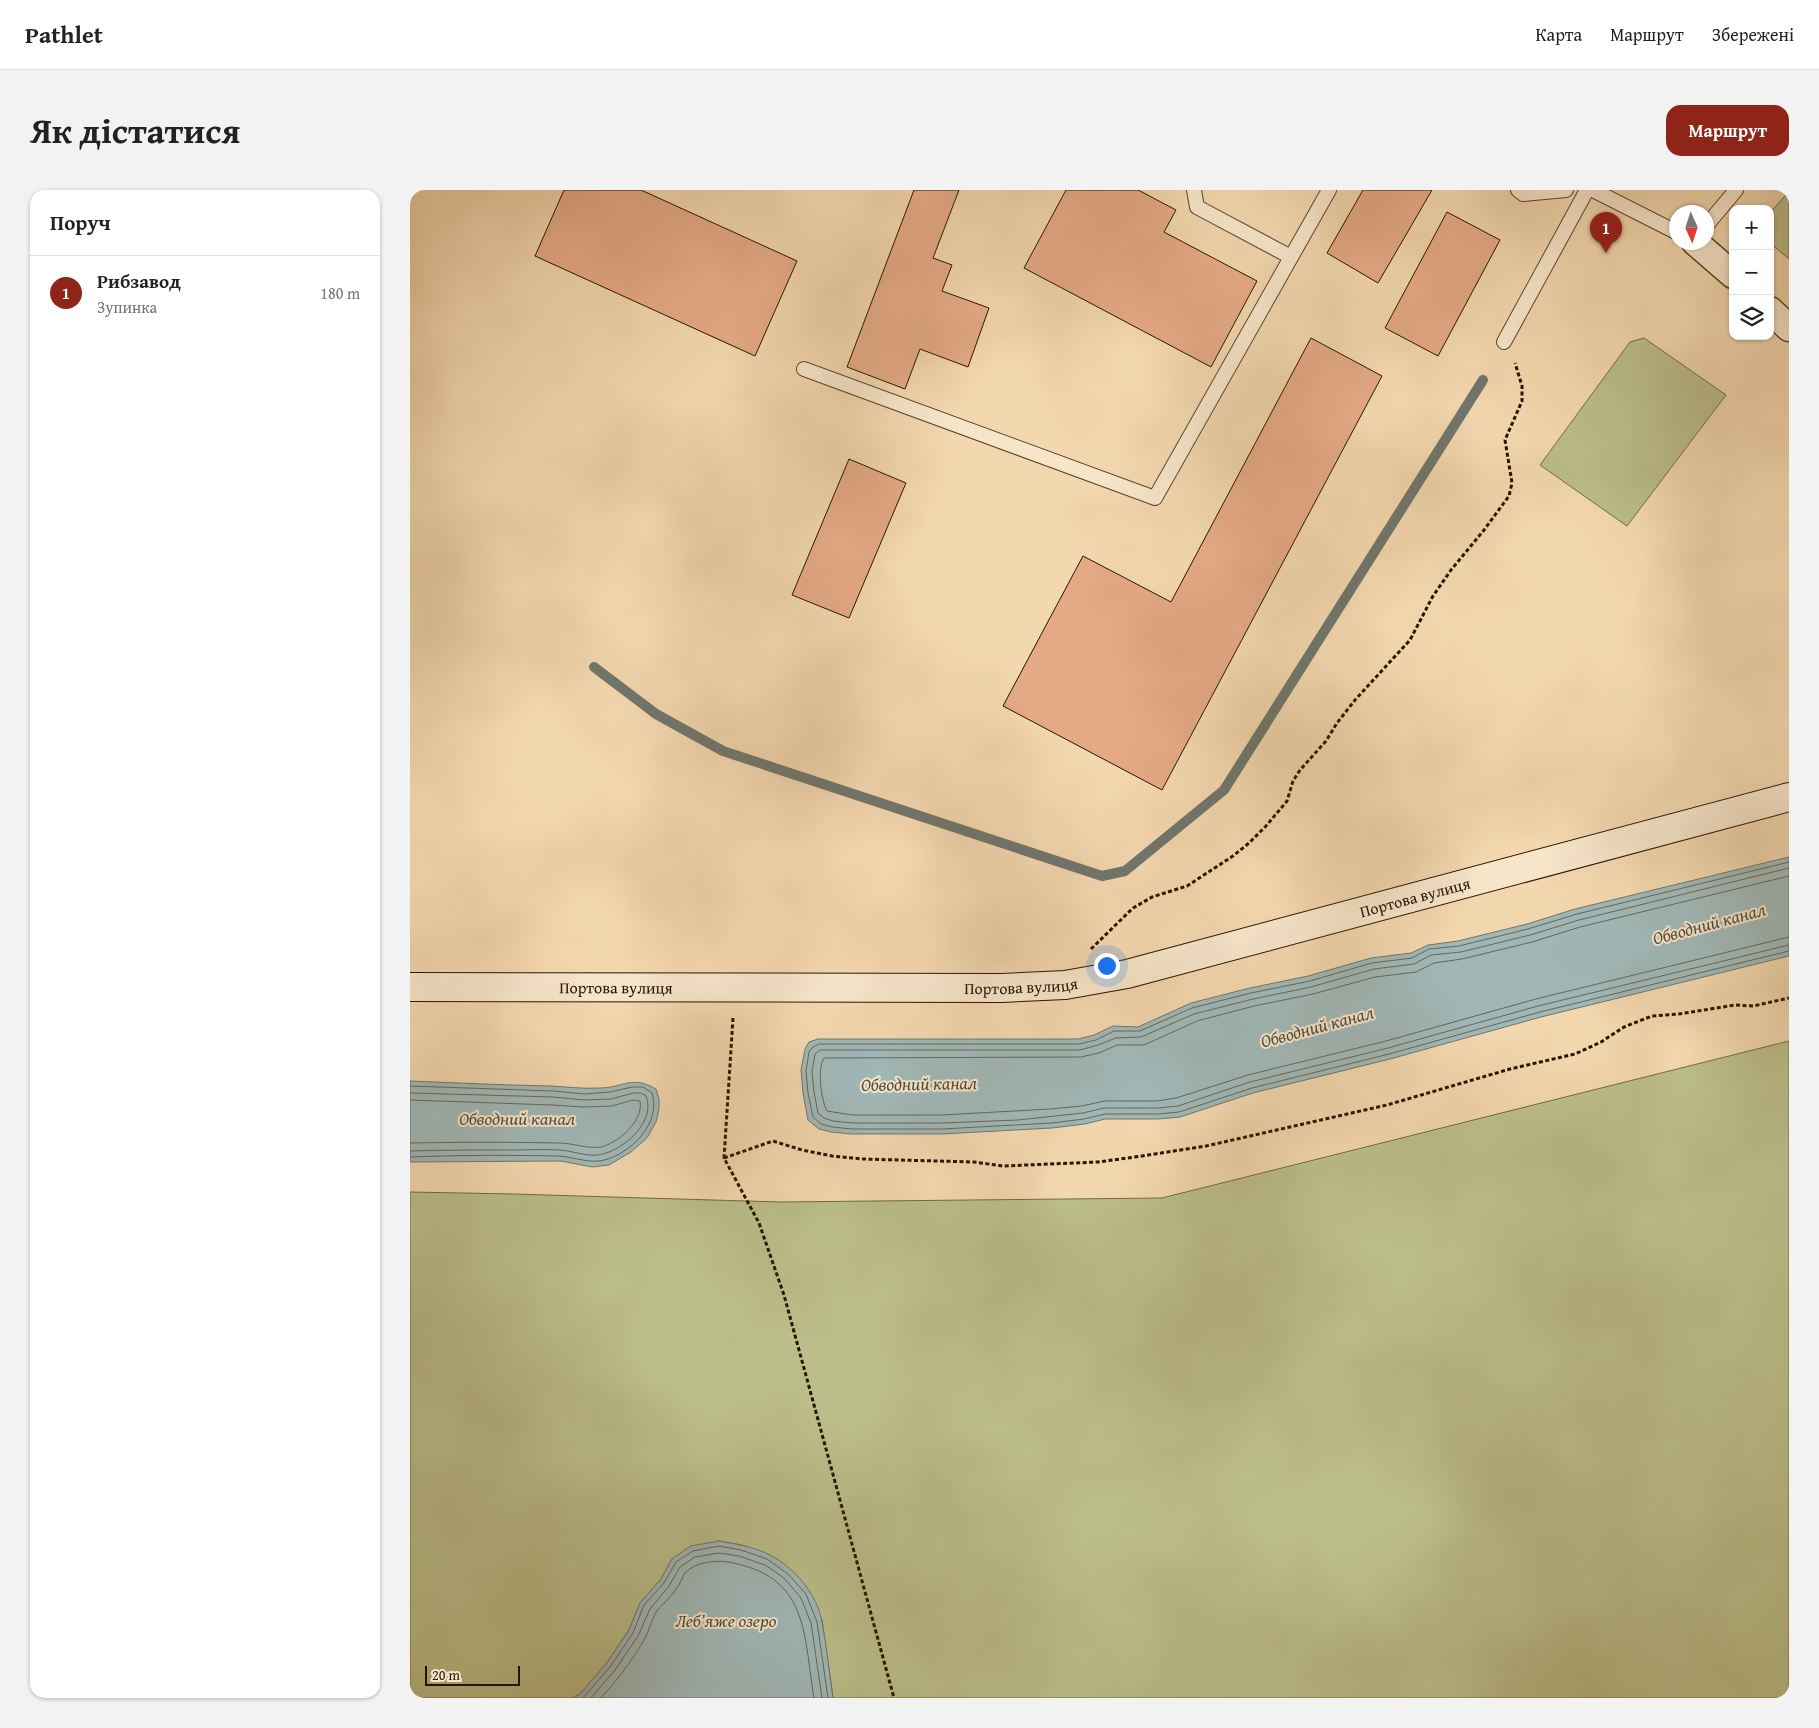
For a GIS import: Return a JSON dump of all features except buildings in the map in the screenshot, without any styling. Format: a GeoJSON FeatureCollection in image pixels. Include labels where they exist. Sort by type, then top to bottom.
{"type":"FeatureCollection","features":[{"type":"Feature","properties":{"kind":"street"},"geometry":{"type":"LineString","coordinates":[[1705,250],[1729,271]]}},
{"type":"Feature","properties":{"kind":"street"},"geometry":{"type":"LineString","coordinates":[[1774,314],[1789,328]]}},
{"type":"Feature","properties":{"kind":"street","name":"Портова вулиця"},"geometry":{"type":"LineString","coordinates":[[410,987],[1034,987],[1096,980],[1127,974],[1789,797]]}},
{"type":"Feature","properties":{"kind":"lane"},"geometry":{"type":"LineString","coordinates":[[1194,190],[1197,207],[1291,257]]}},
{"type":"Feature","properties":{"kind":"lane"},"geometry":{"type":"LineString","coordinates":[[804,369],[1155,498],[1329,190]]}},
{"type":"Feature","properties":{"kind":"lane"},"geometry":{"type":"LineString","coordinates":[[1518,190],[1523,194],[1566,190]]}},
{"type":"Feature","properties":{"kind":"lane"},"geometry":{"type":"LineString","coordinates":[[1504,342],[1587,190]]}},
{"type":"Feature","properties":{"kind":"lane"},"geometry":{"type":"LineString","coordinates":[[1593,190],[1669,228]]}},
{"type":"Feature","properties":{"kind":"lane"},"geometry":{"type":"LineString","coordinates":[[1714,216],[1736,190]]}},
{"type":"Feature","properties":{"kind":"path"},"geometry":{"type":"LineString","coordinates":[[1091,949],[1133,908],[1152,897],[1187,886],[1233,856],[1266,826],[1287,801],[1293,781],[1300,770],[1326,741],[1355,700],[1410,640],[1433,596],[1509,496],[1512,483],[1505,440],[1522,401],[1522,386],[1515,364],[1504,342]]}},
{"type":"Feature","properties":{"kind":"path"},"geometry":{"type":"LineString","coordinates":[[735,987],[724,1158],[759,1223],[784,1295],[894,1698]]}},
{"type":"Feature","properties":{"kind":"path"},"geometry":{"type":"LineString","coordinates":[[724,1158],[773,1141],[802,1150],[862,1159],[934,1160],[1003,1166],[1098,1162],[1196,1147],[1387,1105],[1510,1069],[1575,1054],[1601,1042],[1624,1027],[1652,1016],[1678,1014],[1735,1004],[1753,1006],[1789,998]]}},
{"type":"Feature","properties":{"kind":"green space"},"geometry":{"type":"Polygon","coordinates":[[[1789,191],[1789,259],[1774,246],[1774,208],[1789,191]]]}},
{"type":"Feature","properties":{"kind":"green space"},"geometry":{"type":"Polygon","coordinates":[[[1644,338],[1726,395],[1627,526],[1540,465],[1630,342],[1644,338]]]}},
{"type":"Feature","properties":{"kind":"green space"},"geometry":{"type":"Polygon","coordinates":[[[1789,1041],[1789,1698],[833,1698],[822,1620],[770,1555],[742,1545],[719,1541],[672,1559],[661,1579],[640,1603],[629,1630],[606,1664],[580,1694],[572,1698],[410,1698],[410,1192],[780,1202],[1162,1198],[1789,1041]]]}},
{"type":"Feature","properties":{"kind":"water","name":"Обводний канал"},"geometry":{"type":"Polygon","coordinates":[[[1789,857],[1789,956],[1541,1017],[1390,1059],[1253,1093],[1180,1117],[1105,1119],[1085,1124],[1052,1128],[942,1134],[851,1134],[831,1132],[819,1129],[808,1120],[801,1070],[805,1049],[809,1042],[818,1039],[1078,1039],[1094,1035],[1113,1026],[1138,1027],[1191,1003],[1308,976],[1371,958],[1411,953],[1428,945],[1458,941],[1527,924],[1575,909],[1789,857]]]}},
{"type":"Feature","properties":{"kind":"water","name":"Обводний канал"},"geometry":{"type":"Polygon","coordinates":[[[410,1081],[588,1088],[609,1087],[634,1082],[656,1089],[659,1109],[656,1122],[647,1138],[631,1152],[609,1165],[592,1167],[561,1161],[410,1162],[410,1081]]]}},
{"type":"Feature","properties":{"kind":"water","name":"Леб’яже озеро"},"geometry":{"type":"Polygon","coordinates":[[[719,1541],[764,1552],[779,1560],[804,1583],[815,1602],[822,1622],[833,1698],[572,1698],[580,1694],[606,1664],[629,1630],[640,1603],[661,1579],[672,1559],[691,1546],[719,1541]]]}},
{"type":"Feature","properties":{"kind":"waterway"},"geometry":{"type":"LineString","coordinates":[[594,667],[656,714],[723,751],[1102,876],[1125,871],[1224,790],[1483,380]]}},
{"type":"Feature","properties":{"kind":"place","name":"Рибзавод"},"geometry":{"type":"Point","coordinates":[1606,253]}}]}
